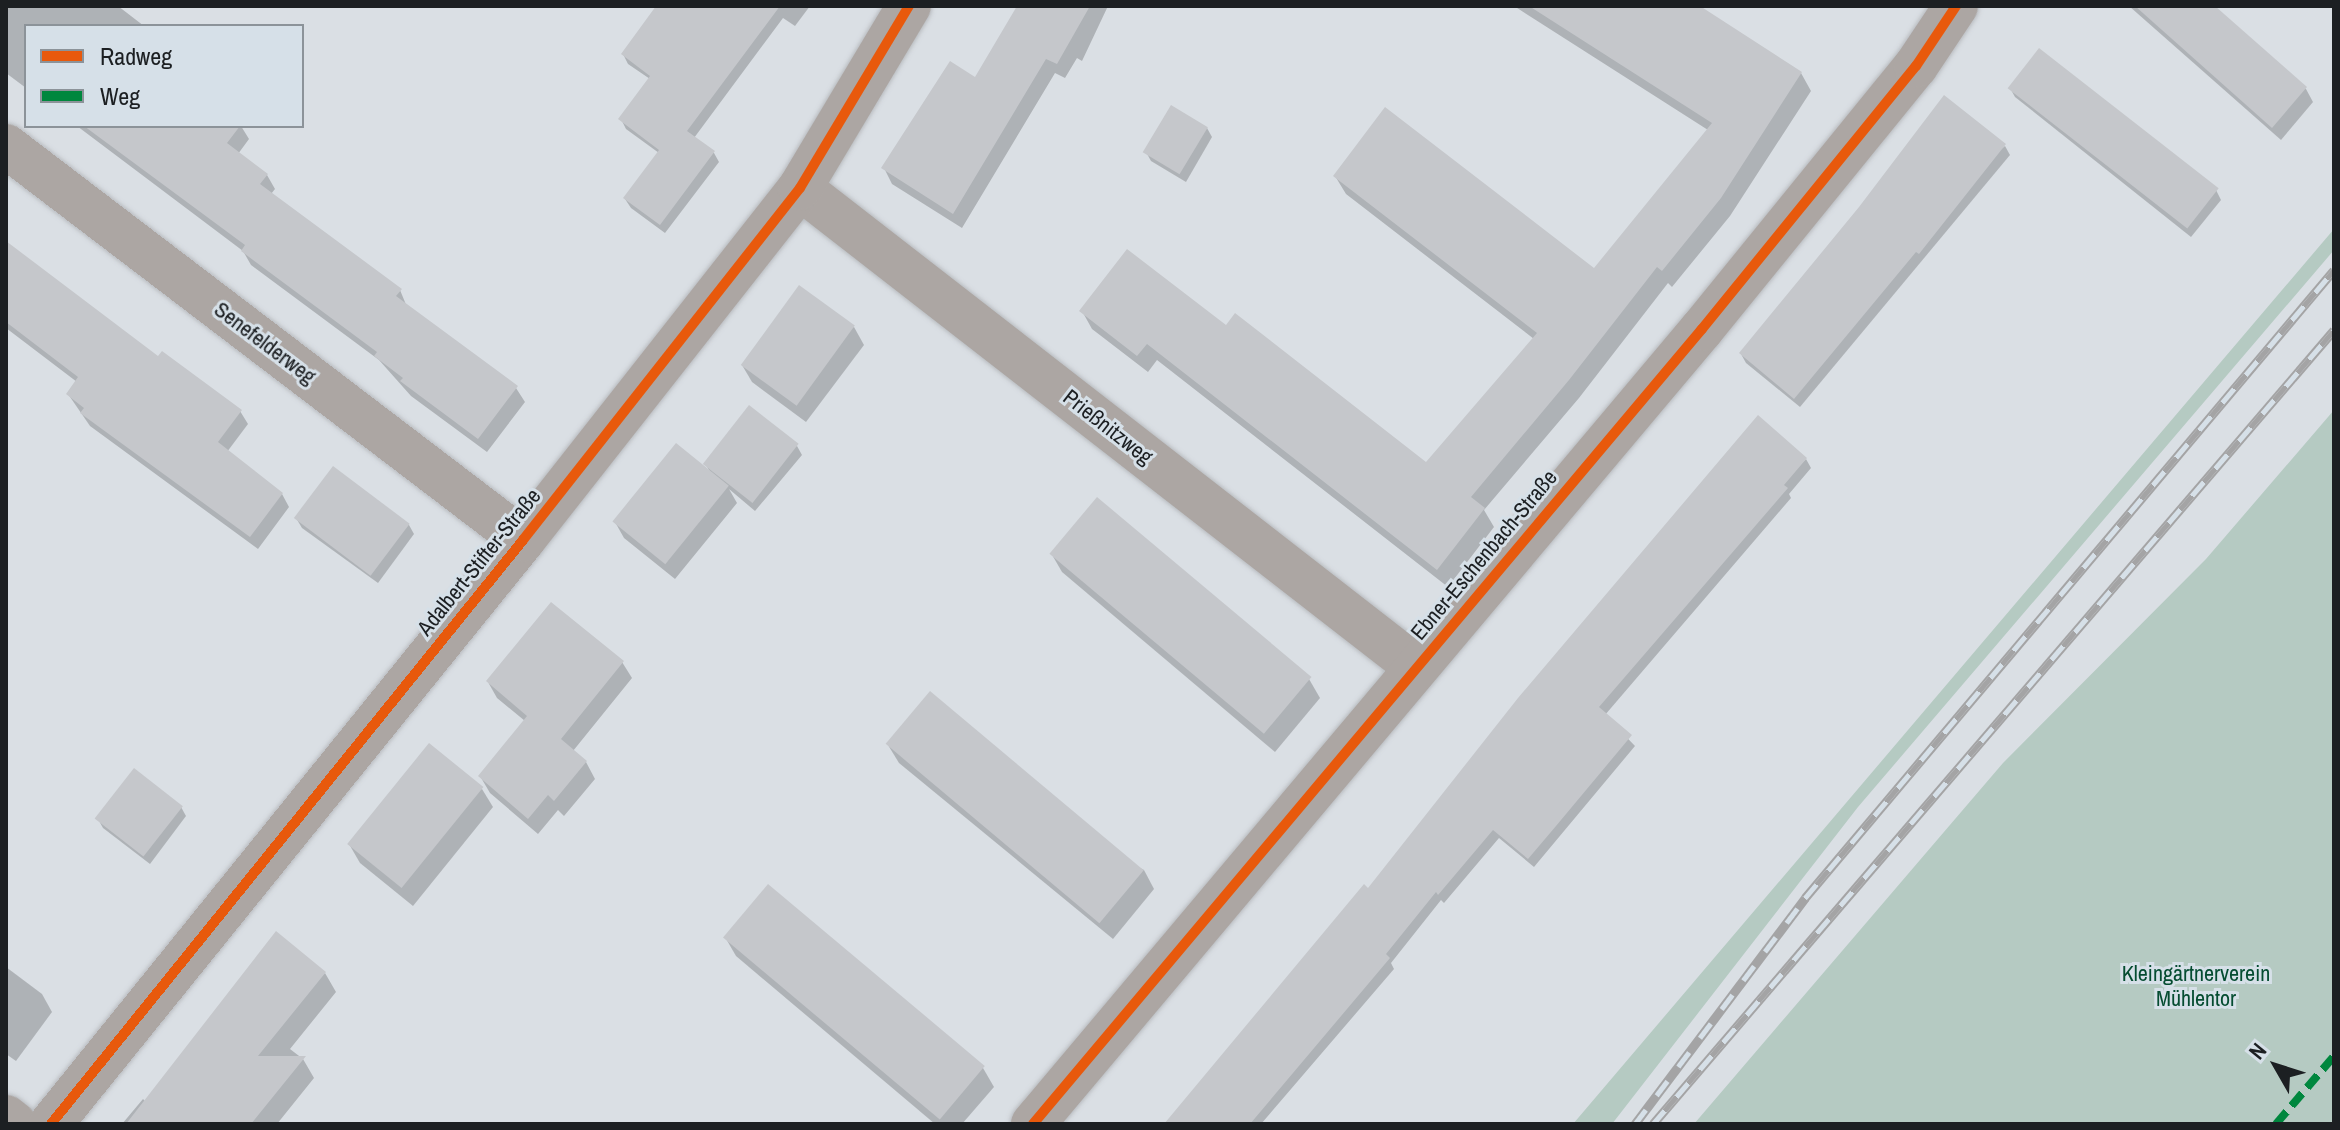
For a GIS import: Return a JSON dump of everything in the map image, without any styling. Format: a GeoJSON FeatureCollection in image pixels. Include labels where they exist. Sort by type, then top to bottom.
{"type":"FeatureCollection","features":[{"type":"Feature","properties":{"kind":"street","name":"Adalbert-Stifter-Straße"},"geometry":{"type":"LineString","coordinates":[[51,1124],[523,540],[800,188],[909,6]]}},
{"type":"Feature","properties":{"kind":"street","name":"Ebner-Eschenbach-Straße"},"geometry":{"type":"LineString","coordinates":[[1033,1124],[1760,258],[1916,66],[1956,6]]}},
{"type":"Feature","properties":{"kind":"street","name":"Senefelderweg"},"geometry":{"type":"LineString","coordinates":[[6,146],[523,540]]}},
{"type":"Feature","properties":{"kind":"street","name":"Prießnitzweg"},"geometry":{"type":"LineString","coordinates":[[800,188],[1415,666]]}},
{"type":"Feature","properties":{"kind":"street"},"geometry":{"type":"LineString","coordinates":[[6,1117],[15,1124]]}},
{"type":"Feature","properties":{"kind":"green space"},"geometry":{"type":"Polygon","coordinates":[[[2334,229],[2334,250],[1858,807],[1612,1124],[1573,1124],[2334,229]]]}},
{"type":"Feature","properties":{"kind":"green space","name":"Kleingärtnerverein Mühlentor"},"geometry":{"type":"Polygon","coordinates":[[[2334,410],[2334,1124],[1694,1124],[2003,763],[2206,559],[2334,410]]]}},
{"type":"Feature","properties":{"kind":"building"},"geometry":{"type":"Polygon","coordinates":[[[656,6],[780,6],[687,131],[715,151],[660,225],[623,198],[659,150],[618,119],[650,76],[621,54],[656,6]]]}},
{"type":"Feature","properties":{"kind":"building"},"geometry":{"type":"Polygon","coordinates":[[[1017,6],[1090,6],[1057,64],[1046,59],[953,214],[881,168],[950,61],[975,77],[1017,6]]]}},
{"type":"Feature","properties":{"kind":"building"},"geometry":{"type":"Polygon","coordinates":[[[1529,6],[1700,6],[1802,72],[1721,198],[1662,271],[1657,267],[1569,380],[1471,497],[1485,508],[1437,570],[1147,344],[1137,356],[1079,311],[1127,249],[1226,325],[1235,313],[1426,462],[1537,333],[1333,176],[1385,107],[1594,268],[1712,123],[1529,6]]]}},
{"type":"Feature","properties":{"kind":"building"},"geometry":{"type":"Polygon","coordinates":[[[2135,6],[2215,6],[2307,87],[2272,128],[2135,6]]]}},
{"type":"Feature","properties":{"kind":"building"},"geometry":{"type":"Polygon","coordinates":[[[2039,48],[2219,188],[2187,229],[2008,88],[2039,48]]]}},
{"type":"Feature","properties":{"kind":"building"},"geometry":{"type":"Polygon","coordinates":[[[1944,95],[2006,144],[1919,254],[1916,252],[1794,399],[1739,353],[1859,207],[1944,95]]]}},
{"type":"Feature","properties":{"kind":"building"},"geometry":{"type":"Polygon","coordinates":[[[1171,105],[1208,127],[1180,174],[1143,152],[1171,105]]]}},
{"type":"Feature","properties":{"kind":"building"},"geometry":{"type":"Polygon","coordinates":[[[87,128],[238,128],[227,143],[268,174],[260,184],[402,289],[396,296],[518,386],[478,439],[400,381],[403,378],[374,356],[377,352],[241,251],[245,245],[87,128]]]}},
{"type":"Feature","properties":{"kind":"building"},"geometry":{"type":"Polygon","coordinates":[[[6,241],[158,356],[162,351],[242,410],[218,442],[283,493],[250,537],[80,413],[84,408],[66,394],[78,377],[6,322],[6,241]]]}},
{"type":"Feature","properties":{"kind":"building"},"geometry":{"type":"Polygon","coordinates":[[[799,285],[855,326],[797,406],[741,365],[799,285]]]}},
{"type":"Feature","properties":{"kind":"building"},"geometry":{"type":"Polygon","coordinates":[[[749,405],[799,444],[752,503],[703,464],[749,405]]]}},
{"type":"Feature","properties":{"kind":"building"},"geometry":{"type":"Polygon","coordinates":[[[1758,415],[1807,458],[1784,485],[1788,488],[1599,707],[1632,735],[1556,826],[1528,859],[1493,830],[1438,895],[1436,892],[1386,954],[1390,958],[1250,1124],[1164,1124],[1364,884],[1368,888],[1518,698],[1758,415]]]}},
{"type":"Feature","properties":{"kind":"building"},"geometry":{"type":"Polygon","coordinates":[[[676,443],[729,486],[665,564],[612,521],[676,443]]]}},
{"type":"Feature","properties":{"kind":"building"},"geometry":{"type":"Polygon","coordinates":[[[333,466],[410,524],[371,576],[294,518],[333,466]]]}},
{"type":"Feature","properties":{"kind":"building"},"geometry":{"type":"Polygon","coordinates":[[[1097,497],[1311,677],[1264,734],[1049,554],[1097,497]]]}},
{"type":"Feature","properties":{"kind":"building"},"geometry":{"type":"Polygon","coordinates":[[[551,602],[624,661],[561,739],[587,761],[554,801],[548,795],[528,819],[478,776],[527,716],[486,681],[551,602]]]}},
{"type":"Feature","properties":{"kind":"building"},"geometry":{"type":"Polygon","coordinates":[[[930,691],[1144,870],[1099,923],[886,744],[930,691]]]}},
{"type":"Feature","properties":{"kind":"building"},"geometry":{"type":"Polygon","coordinates":[[[429,743],[483,787],[402,888],[347,844],[429,743]]]}},
{"type":"Feature","properties":{"kind":"building"},"geometry":{"type":"Polygon","coordinates":[[[134,768],[183,806],[143,857],[95,818],[134,768]]]}},
{"type":"Feature","properties":{"kind":"building"},"geometry":{"type":"Polygon","coordinates":[[[768,884],[985,1066],[940,1120],[723,938],[768,884]]]}},
{"type":"Feature","properties":{"kind":"building"},"geometry":{"type":"Polygon","coordinates":[[[276,931],[326,972],[258,1056],[306,1056],[251,1124],[126,1124],[276,931]]]}},
{"type":"Feature","properties":{"kind":"railway"},"geometry":{"type":"LineString","coordinates":[[1635,1124],[1805,898],[2334,270]]}},
{"type":"Feature","properties":{"kind":"railway"},"geometry":{"type":"LineString","coordinates":[[1653,1124],[2334,330]]}},
{"type":"Feature","properties":{"kind":"marked path"},"geometry":{"type":"LineString","coordinates":[[2276,1124],[2334,1056]]}},
{"type":"Feature","properties":{"kind":"cycle path"},"geometry":{"type":"LineString","coordinates":[[51,1124],[523,540],[800,188],[909,6]]}},
{"type":"Feature","properties":{"kind":"cycle path"},"geometry":{"type":"LineString","coordinates":[[1033,1124],[1702,329],[1916,66],[1956,6]]}}]}
